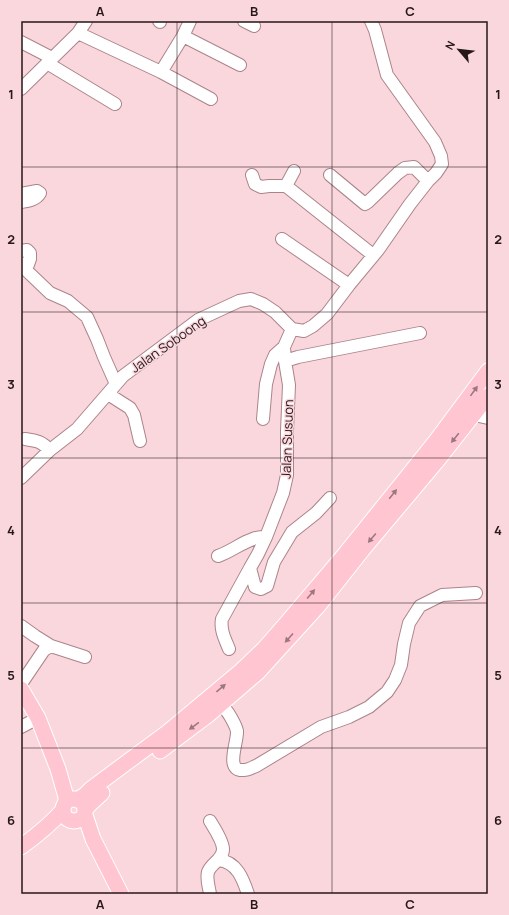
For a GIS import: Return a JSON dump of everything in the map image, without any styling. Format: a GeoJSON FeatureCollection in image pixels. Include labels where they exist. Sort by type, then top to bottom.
{"type":"FeatureCollection","features":[{"type":"Feature","properties":{"kind":"main road"},"geometry":{"type":"LineString","coordinates":[[75,809],[91,789],[168,732],[241,671],[264,649],[346,553],[436,440],[488,371]]}},
{"type":"Feature","properties":{"kind":"main road"},"geometry":{"type":"LineString","coordinates":[[21,847],[42,832],[55,819],[75,809],[90,804],[105,791],[208,716],[258,672],[318,606],[363,549],[436,462],[481,416],[488,396]]}},
{"type":"Feature","properties":{"kind":"main road"},"geometry":{"type":"LineString","coordinates":[[21,689],[38,718],[58,769],[66,797],[94,839],[120,894]]}},
{"type":"Feature","properties":{"kind":"main road"},"geometry":{"type":"LineString","coordinates":[[58,769],[64,776],[68,785],[75,809]]}},
{"type":"Feature","properties":{"kind":"main road"},"geometry":{"type":"LineString","coordinates":[[68,785],[79,792],[91,789]]}},
{"type":"Feature","properties":{"kind":"street"},"geometry":{"type":"LineString","coordinates":[[21,88],[78,33],[86,21]]}},
{"type":"Feature","properties":{"kind":"street"},"geometry":{"type":"LineString","coordinates":[[161,72],[183,36],[190,21]]}},
{"type":"Feature","properties":{"kind":"street"},"geometry":{"type":"LineString","coordinates":[[292,329],[304,331],[313,326],[327,314],[378,250],[395,224],[442,164],[441,156],[435,142],[387,75],[376,30],[371,21]]}},
{"type":"Feature","properties":{"kind":"street"},"geometry":{"type":"LineString","coordinates":[[78,33],[161,72],[211,99]]}},
{"type":"Feature","properties":{"kind":"street"},"geometry":{"type":"LineString","coordinates":[[183,36],[240,65]]}},
{"type":"Feature","properties":{"kind":"street"},"geometry":{"type":"LineString","coordinates":[[21,42],[116,104]]}},
{"type":"Feature","properties":{"kind":"street"},"geometry":{"type":"LineString","coordinates":[[330,175],[364,204],[405,168],[414,167],[428,181]]}},
{"type":"Feature","properties":{"kind":"street"},"geometry":{"type":"LineString","coordinates":[[286,186],[294,171]]}},
{"type":"Feature","properties":{"kind":"street"},"geometry":{"type":"LineString","coordinates":[[252,176],[255,184],[261,187],[286,186],[373,255]]}},
{"type":"Feature","properties":{"kind":"street"},"geometry":{"type":"LineString","coordinates":[[21,194],[37,191],[40,193],[39,196],[33,199],[21,202]]}},
{"type":"Feature","properties":{"kind":"street"},"geometry":{"type":"LineString","coordinates":[[282,239],[349,285]]}},
{"type":"Feature","properties":{"kind":"street"},"geometry":{"type":"LineString","coordinates":[[21,251],[27,250],[30,253],[30,259],[24,266],[50,293],[68,301],[87,317],[116,384]]}},
{"type":"Feature","properties":{"kind":"street","name":"Jalan Soboong"},"geometry":{"type":"LineString","coordinates":[[21,478],[50,450],[77,429],[123,376],[198,320],[239,301],[251,299],[263,304],[275,312],[292,329]]}},
{"type":"Feature","properties":{"kind":"street","name":"Jalan Susuon"},"geometry":{"type":"LineString","coordinates":[[229,649],[221,624],[217,620],[258,554],[283,493],[287,475],[289,385],[284,347],[292,329]]}},
{"type":"Feature","properties":{"kind":"street"},"geometry":{"type":"LineString","coordinates":[[285,361],[298,357],[420,333]]}},
{"type":"Feature","properties":{"kind":"street"},"geometry":{"type":"LineString","coordinates":[[263,419],[266,384],[271,364],[274,355],[284,347]]}},
{"type":"Feature","properties":{"kind":"street"},"geometry":{"type":"LineString","coordinates":[[108,394],[130,408],[134,414],[140,441]]}},
{"type":"Feature","properties":{"kind":"street"},"geometry":{"type":"LineString","coordinates":[[25,439],[37,440],[50,450]]}},
{"type":"Feature","properties":{"kind":"street"},"geometry":{"type":"LineString","coordinates":[[250,568],[255,587],[261,589],[267,586],[274,562],[292,532],[316,513],[330,498]]}},
{"type":"Feature","properties":{"kind":"street"},"geometry":{"type":"LineString","coordinates":[[218,556],[255,538],[266,537]]}},
{"type":"Feature","properties":{"kind":"street"},"geometry":{"type":"LineString","coordinates":[[219,706],[225,709],[237,730],[233,759],[234,766],[238,770],[245,770],[256,766],[321,727],[369,708],[387,692],[395,680],[401,665],[409,623],[420,606],[442,595],[476,593]]}},
{"type":"Feature","properties":{"kind":"street"},"geometry":{"type":"LineString","coordinates":[[21,626],[51,646],[86,657]]}},
{"type":"Feature","properties":{"kind":"street"},"geometry":{"type":"LineString","coordinates":[[21,684],[44,650],[51,646]]}},
{"type":"Feature","properties":{"kind":"street"},"geometry":{"type":"LineString","coordinates":[[21,727],[38,718]]}},
{"type":"Feature","properties":{"kind":"street"},"geometry":{"type":"LineString","coordinates":[[210,821],[223,850],[218,860],[208,871],[207,880],[210,894]]}},
{"type":"Feature","properties":{"kind":"street"},"geometry":{"type":"LineString","coordinates":[[218,860],[226,861],[233,865],[243,880],[248,894]]}}]}
